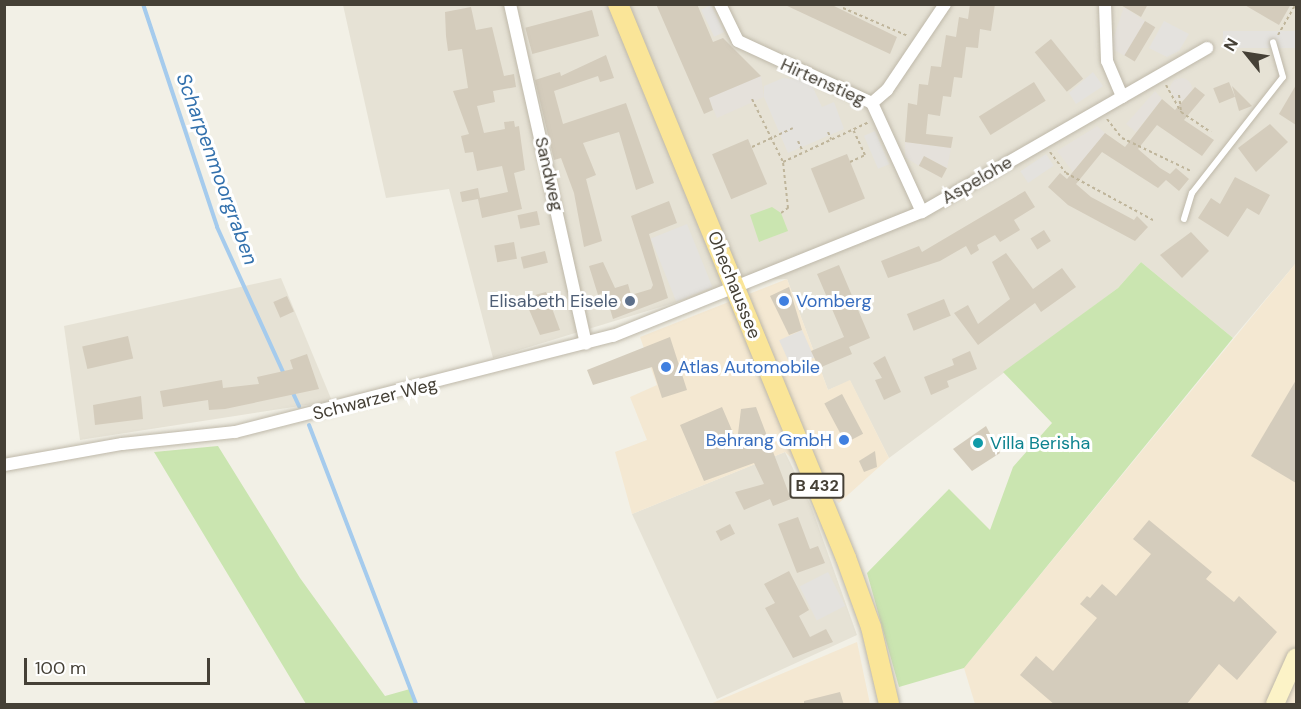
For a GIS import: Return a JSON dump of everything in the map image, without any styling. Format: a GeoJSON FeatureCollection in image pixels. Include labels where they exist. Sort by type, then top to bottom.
{"type":"FeatureCollection","features":[{"type":"Feature","properties":{"kind":"main road","name":"Ohechaussee"},"geometry":{"type":"LineString","coordinates":[[618,4],[846,558],[871,627],[889,705]]}},
{"type":"Feature","properties":{"kind":"street","name":"Sandweg"},"geometry":{"type":"LineString","coordinates":[[510,4],[586,344]]}},
{"type":"Feature","properties":{"kind":"street","name":"Hirtenstieg"},"geometry":{"type":"LineString","coordinates":[[720,4],[738,41],[872,103],[922,212]]}},
{"type":"Feature","properties":{"kind":"street"},"geometry":{"type":"LineString","coordinates":[[872,103],[922,41],[945,4]]}},
{"type":"Feature","properties":{"kind":"street"},"geometry":{"type":"LineString","coordinates":[[1105,4],[1107,61],[1122,97]]}},
{"type":"Feature","properties":{"kind":"street","name":"Aspelohe"},"geometry":{"type":"LineString","coordinates":[[735,290],[922,212],[1207,48]]}},
{"type":"Feature","properties":{"kind":"street","name":"Schwarzer Weg"},"geometry":{"type":"LineString","coordinates":[[4,465],[122,444],[235,432],[586,344],[735,290]]}},
{"type":"Feature","properties":{"kind":"street"},"geometry":{"type":"LineString","coordinates":[[1275,705],[1296,657]]}},
{"type":"Feature","properties":{"kind":"lane"},"geometry":{"type":"LineString","coordinates":[[1184,219],[1192,193],[1283,77],[1273,42]]}},
{"type":"Feature","properties":{"kind":"path"},"geometry":{"type":"LineString","coordinates":[[1273,42],[1296,4]]}},
{"type":"Feature","properties":{"kind":"path"},"geometry":{"type":"LineString","coordinates":[[843,8],[922,41]]}},
{"type":"Feature","properties":{"kind":"path"},"geometry":{"type":"LineString","coordinates":[[1160,75],[1181,112],[1211,132]]}},
{"type":"Feature","properties":{"kind":"path"},"geometry":{"type":"LineString","coordinates":[[1179,96],[1181,112]]}},
{"type":"Feature","properties":{"kind":"path"},"geometry":{"type":"LineString","coordinates":[[752,99],[783,162],[788,208],[781,213]]}},
{"type":"Feature","properties":{"kind":"path"},"geometry":{"type":"LineString","coordinates":[[1100,109],[1122,138],[1191,171]]}},
{"type":"Feature","properties":{"kind":"path"},"geometry":{"type":"LineString","coordinates":[[783,162],[879,117]]}},
{"type":"Feature","properties":{"kind":"path"},"geometry":{"type":"LineString","coordinates":[[752,147],[793,128]]}},
{"type":"Feature","properties":{"kind":"path"},"geometry":{"type":"LineString","coordinates":[[850,162],[865,156],[853,129]]}},
{"type":"Feature","properties":{"kind":"path"},"geometry":{"type":"LineString","coordinates":[[828,132],[831,139]]}},
{"type":"Feature","properties":{"kind":"path"},"geometry":{"type":"LineString","coordinates":[[798,141],[803,152]]}},
{"type":"Feature","properties":{"kind":"path"},"geometry":{"type":"LineString","coordinates":[[1044,142],[1066,173],[1153,220]]}},
{"type":"Feature","properties":{"kind":"shaded area"},"geometry":{"type":"Polygon","coordinates":[[[343,5],[1296,5],[1296,263],[1233,338],[1141,262],[1118,288],[889,458],[850,381],[828,390],[787,279],[749,280],[493,358],[449,189],[386,198],[343,5]]]}},
{"type":"Feature","properties":{"kind":"shaded area"},"geometry":{"type":"Polygon","coordinates":[[[669,5],[722,92],[761,76],[764,97],[717,118],[669,5]]]}},
{"type":"Feature","properties":{"kind":"shaded area"},"geometry":{"type":"Polygon","coordinates":[[[711,5],[724,32],[714,37],[701,10],[711,5]]]}},
{"type":"Feature","properties":{"kind":"shaded area"},"geometry":{"type":"Polygon","coordinates":[[[1124,7],[1145,21],[1125,56],[1111,48],[1108,37],[1114,36],[1124,7]]]}},
{"type":"Feature","properties":{"kind":"shaded area"},"geometry":{"type":"Polygon","coordinates":[[[1164,21],[1189,34],[1179,51],[1167,57],[1149,48],[1164,21]]]}},
{"type":"Feature","properties":{"kind":"shaded area"},"geometry":{"type":"Polygon","coordinates":[[[1223,31],[1296,31],[1296,48],[1223,48],[1223,31]]]}},
{"type":"Feature","properties":{"kind":"shaded area"},"geometry":{"type":"Polygon","coordinates":[[[1093,72],[1103,86],[1076,104],[1069,93],[1093,72]]]}},
{"type":"Feature","properties":{"kind":"shaded area"},"geometry":{"type":"Polygon","coordinates":[[[783,78],[810,81],[822,107],[834,102],[844,129],[788,153],[764,97],[764,86],[783,78]]]}},
{"type":"Feature","properties":{"kind":"shaded area"},"geometry":{"type":"Polygon","coordinates":[[[1181,78],[1189,81],[1192,89],[1189,97],[1181,100],[1173,97],[1170,89],[1173,81],[1181,78]]]}},
{"type":"Feature","properties":{"kind":"shaded area"},"geometry":{"type":"Polygon","coordinates":[[[1155,91],[1162,99],[1136,132],[1126,124],[1155,91]]]}},
{"type":"Feature","properties":{"kind":"shaded area"},"geometry":{"type":"Polygon","coordinates":[[[1097,126],[1105,133],[1073,172],[1057,151],[1097,126]]]}},
{"type":"Feature","properties":{"kind":"shaded area"},"geometry":{"type":"Polygon","coordinates":[[[875,131],[889,164],[878,169],[864,136],[875,131]]]}},
{"type":"Feature","properties":{"kind":"shaded area"},"geometry":{"type":"Polygon","coordinates":[[[905,142],[951,148],[947,168],[924,156],[919,166],[905,157],[905,142]]]}},
{"type":"Feature","properties":{"kind":"shaded area"},"geometry":{"type":"Polygon","coordinates":[[[1046,154],[1054,166],[1028,183],[1020,171],[1046,154]]]}},
{"type":"Feature","properties":{"kind":"shaded area"},"geometry":{"type":"Polygon","coordinates":[[[687,224],[712,287],[676,302],[651,239],[687,224]]]}},
{"type":"Feature","properties":{"kind":"shaded area"},"geometry":{"type":"Polygon","coordinates":[[[1296,263],[1296,704],[975,704],[964,668],[1296,263]]]}},
{"type":"Feature","properties":{"kind":"shaded area"},"geometry":{"type":"Polygon","coordinates":[[[281,278],[332,401],[80,440],[64,326],[281,278]]]}},
{"type":"Feature","properties":{"kind":"shaded area"},"geometry":{"type":"Polygon","coordinates":[[[787,279],[828,390],[850,380],[889,458],[839,503],[785,452],[632,514],[615,452],[647,440],[630,397],[657,385],[640,337],[787,279]]]}},
{"type":"Feature","properties":{"kind":"shaded area"},"geometry":{"type":"Polygon","coordinates":[[[802,330],[814,357],[791,368],[779,340],[802,330]]]}},
{"type":"Feature","properties":{"kind":"shaded area"},"geometry":{"type":"Polygon","coordinates":[[[785,452],[811,506],[857,635],[717,699],[632,514],[785,452]]]}},
{"type":"Feature","properties":{"kind":"shaded area"},"geometry":{"type":"Polygon","coordinates":[[[828,572],[845,606],[817,620],[799,587],[828,572]]]}},
{"type":"Feature","properties":{"kind":"shaded area"},"geometry":{"type":"Polygon","coordinates":[[[857,642],[870,704],[710,704],[857,642]]]}},
{"type":"Feature","properties":{"kind":"green space"},"geometry":{"type":"Polygon","coordinates":[[[772,207],[781,213],[788,231],[759,242],[750,215],[772,207]]]}},
{"type":"Feature","properties":{"kind":"green space"},"geometry":{"type":"Polygon","coordinates":[[[1141,262],[1233,338],[964,668],[899,687],[867,573],[949,489],[990,530],[1013,467],[1052,423],[1003,372],[1118,288],[1141,262]]]}},
{"type":"Feature","properties":{"kind":"green space"},"geometry":{"type":"Polygon","coordinates":[[[218,446],[300,578],[385,696],[410,689],[416,704],[306,704],[154,452],[218,446]]]}},
{"type":"Feature","properties":{"kind":"building"},"geometry":{"type":"Polygon","coordinates":[[[656,4],[697,4],[713,42],[723,38],[761,76],[709,98],[713,110],[704,114],[656,4]]]}},
{"type":"Feature","properties":{"kind":"building"},"geometry":{"type":"Polygon","coordinates":[[[783,4],[830,4],[897,37],[890,54],[783,4]]]}},
{"type":"Feature","properties":{"kind":"building"},"geometry":{"type":"Polygon","coordinates":[[[970,4],[995,4],[991,31],[980,29],[978,48],[966,47],[962,78],[954,77],[951,97],[943,96],[940,116],[928,114],[926,134],[953,137],[951,148],[905,142],[908,103],[917,105],[919,84],[928,85],[931,66],[941,67],[946,35],[956,37],[959,17],[968,19],[970,4]]]}},
{"type":"Feature","properties":{"kind":"building"},"geometry":{"type":"Polygon","coordinates":[[[1119,4],[1148,4],[1141,17],[1119,4]]]}},
{"type":"Feature","properties":{"kind":"building"},"geometry":{"type":"Polygon","coordinates":[[[1243,4],[1291,4],[1279,25],[1243,4]]]}},
{"type":"Feature","properties":{"kind":"building"},"geometry":{"type":"Polygon","coordinates":[[[471,7],[476,30],[492,27],[504,76],[514,74],[516,87],[493,91],[495,102],[477,106],[484,133],[505,129],[504,122],[514,121],[515,127],[519,126],[525,170],[514,173],[522,209],[482,218],[478,199],[462,202],[460,192],[478,188],[480,198],[508,192],[502,166],[477,171],[473,152],[465,153],[461,136],[469,134],[453,91],[468,88],[462,49],[448,51],[445,12],[471,7]]]}},
{"type":"Feature","properties":{"kind":"building"},"geometry":{"type":"Polygon","coordinates":[[[592,10],[599,36],[532,54],[525,28],[592,10]]]}},
{"type":"Feature","properties":{"kind":"building"},"geometry":{"type":"Polygon","coordinates":[[[1145,21],[1155,27],[1135,61],[1124,55],[1145,21]]]}},
{"type":"Feature","properties":{"kind":"building"},"geometry":{"type":"Polygon","coordinates":[[[1051,39],[1083,79],[1067,92],[1035,52],[1051,39]]]}},
{"type":"Feature","properties":{"kind":"building"},"geometry":{"type":"Polygon","coordinates":[[[606,55],[614,78],[600,82],[598,76],[554,91],[563,124],[626,103],[654,183],[636,190],[619,132],[583,143],[596,175],[586,179],[602,241],[584,247],[574,193],[561,158],[554,160],[535,80],[560,72],[561,76],[606,55]]]}},
{"type":"Feature","properties":{"kind":"building"},"geometry":{"type":"Polygon","coordinates":[[[1034,82],[1046,101],[991,135],[979,116],[1034,82]]]}},
{"type":"Feature","properties":{"kind":"building"},"geometry":{"type":"Polygon","coordinates":[[[1229,82],[1235,97],[1219,103],[1213,88],[1229,82]]]}},
{"type":"Feature","properties":{"kind":"building"},"geometry":{"type":"Polygon","coordinates":[[[1296,85],[1296,125],[1279,114],[1296,85]]]}},
{"type":"Feature","properties":{"kind":"building"},"geometry":{"type":"Polygon","coordinates":[[[1232,86],[1252,106],[1239,111],[1232,86]]]}},
{"type":"Feature","properties":{"kind":"building"},"geometry":{"type":"Polygon","coordinates":[[[1195,87],[1205,95],[1184,120],[1214,140],[1202,156],[1157,125],[1138,149],[1170,174],[1176,168],[1189,179],[1179,191],[1166,180],[1158,188],[1102,152],[1076,184],[1091,197],[1134,220],[1137,216],[1148,227],[1135,241],[1068,205],[1048,187],[1060,173],[1067,179],[1105,133],[1125,147],[1162,99],[1175,110],[1195,87]]]}},
{"type":"Feature","properties":{"kind":"building"},"geometry":{"type":"Polygon","coordinates":[[[1270,124],[1288,142],[1256,172],[1238,148],[1270,124]]]}},
{"type":"Feature","properties":{"kind":"building"},"geometry":{"type":"Polygon","coordinates":[[[748,139],[767,184],[731,199],[712,154],[748,139]]]}},
{"type":"Feature","properties":{"kind":"building"},"geometry":{"type":"Polygon","coordinates":[[[847,154],[865,199],[829,213],[811,169],[847,154]]]}},
{"type":"Feature","properties":{"kind":"building"},"geometry":{"type":"Polygon","coordinates":[[[924,156],[947,168],[942,178],[919,166],[924,156]]]}},
{"type":"Feature","properties":{"kind":"building"},"geometry":{"type":"Polygon","coordinates":[[[1235,177],[1270,195],[1259,215],[1247,208],[1228,237],[1198,218],[1211,198],[1220,204],[1235,177]]]}},
{"type":"Feature","properties":{"kind":"building"},"geometry":{"type":"Polygon","coordinates":[[[1025,191],[1035,207],[1014,220],[1020,230],[1000,242],[995,235],[977,245],[979,250],[971,255],[966,246],[940,261],[888,278],[881,261],[919,246],[922,252],[1025,191]]]}},
{"type":"Feature","properties":{"kind":"building"},"geometry":{"type":"Polygon","coordinates":[[[669,201],[677,223],[649,234],[668,298],[613,319],[605,292],[598,295],[589,266],[603,262],[615,288],[628,284],[631,295],[651,289],[653,285],[631,216],[669,201]]]}},
{"type":"Feature","properties":{"kind":"building"},"geometry":{"type":"Polygon","coordinates":[[[537,211],[540,225],[520,229],[517,215],[537,211]]]}},
{"type":"Feature","properties":{"kind":"building"},"geometry":{"type":"Polygon","coordinates":[[[1044,230],[1051,241],[1037,250],[1030,238],[1044,230]]]}},
{"type":"Feature","properties":{"kind":"building"},"geometry":{"type":"Polygon","coordinates":[[[1191,232],[1209,251],[1182,278],[1160,255],[1191,232]]]}},
{"type":"Feature","properties":{"kind":"building"},"geometry":{"type":"Polygon","coordinates":[[[514,242],[517,259],[497,262],[494,245],[514,242]]]}},
{"type":"Feature","properties":{"kind":"building"},"geometry":{"type":"Polygon","coordinates":[[[545,251],[548,263],[524,269],[521,257],[545,251]]]}},
{"type":"Feature","properties":{"kind":"building"},"geometry":{"type":"Polygon","coordinates":[[[1006,253],[1033,289],[1062,268],[1076,287],[1041,312],[1035,303],[978,345],[954,313],[968,305],[978,324],[1010,299],[992,262],[1006,253]]]}},
{"type":"Feature","properties":{"kind":"building"},"geometry":{"type":"Polygon","coordinates":[[[839,265],[870,338],[849,347],[852,354],[819,368],[811,351],[844,337],[817,274],[839,265]]]}},
{"type":"Feature","properties":{"kind":"building"},"geometry":{"type":"Polygon","coordinates":[[[789,287],[802,330],[789,335],[770,296],[789,287]]]}},
{"type":"Feature","properties":{"kind":"building"},"geometry":{"type":"Polygon","coordinates":[[[546,292],[560,330],[540,335],[524,298],[546,292]]]}},
{"type":"Feature","properties":{"kind":"building"},"geometry":{"type":"Polygon","coordinates":[[[287,296],[294,312],[280,318],[273,302],[287,296]]]}},
{"type":"Feature","properties":{"kind":"building"},"geometry":{"type":"Polygon","coordinates":[[[944,299],[951,316],[914,331],[907,314],[944,299]]]}},
{"type":"Feature","properties":{"kind":"building"},"geometry":{"type":"Polygon","coordinates":[[[128,336],[133,358],[87,369],[82,347],[128,336]]]}},
{"type":"Feature","properties":{"kind":"building"},"geometry":{"type":"Polygon","coordinates":[[[670,337],[687,390],[662,398],[652,367],[593,385],[587,370],[670,337]]]}},
{"type":"Feature","properties":{"kind":"building"},"geometry":{"type":"Polygon","coordinates":[[[970,351],[977,369],[947,381],[949,387],[931,395],[924,377],[954,365],[952,359],[970,351]]]}},
{"type":"Feature","properties":{"kind":"building"},"geometry":{"type":"Polygon","coordinates":[[[307,354],[319,389],[225,409],[209,410],[208,400],[163,407],[160,391],[222,380],[223,388],[259,384],[257,377],[293,369],[290,360],[307,354]]]}},
{"type":"Feature","properties":{"kind":"building"},"geometry":{"type":"Polygon","coordinates":[[[885,356],[901,392],[884,400],[875,380],[882,378],[873,363],[885,356]]]}},
{"type":"Feature","properties":{"kind":"building"},"geometry":{"type":"Polygon","coordinates":[[[1296,380],[1296,483],[1251,456],[1296,380]]]}},
{"type":"Feature","properties":{"kind":"building"},"geometry":{"type":"Polygon","coordinates":[[[842,394],[863,434],[845,443],[824,403],[842,394]]]}},
{"type":"Feature","properties":{"kind":"building"},"geometry":{"type":"Polygon","coordinates":[[[141,396],[143,419],[95,425],[93,405],[141,396]]]}},
{"type":"Feature","properties":{"kind":"building"},"geometry":{"type":"Polygon","coordinates":[[[722,407],[737,442],[741,409],[756,407],[791,499],[773,506],[770,499],[744,510],[735,492],[764,484],[754,463],[704,481],[680,425],[722,407]]]}},
{"type":"Feature","properties":{"kind":"building","name":"Villa Berisha"},"geometry":{"type":"Polygon","coordinates":[[[986,426],[1000,453],[972,471],[953,449],[986,426]]]}},
{"type":"Feature","properties":{"kind":"building"},"geometry":{"type":"Polygon","coordinates":[[[875,451],[877,467],[864,472],[859,461],[875,451]]]}},
{"type":"Feature","properties":{"kind":"building"},"geometry":{"type":"Polygon","coordinates":[[[798,517],[810,549],[818,546],[825,563],[797,573],[778,524],[798,517]]]}},
{"type":"Feature","properties":{"kind":"building"},"geometry":{"type":"Polygon","coordinates":[[[1149,520],[1212,572],[1206,579],[1234,602],[1239,596],[1277,632],[1237,680],[1219,664],[1186,705],[1055,705],[1020,675],[1036,656],[1053,671],[1097,618],[1080,604],[1087,596],[1090,598],[1102,584],[1116,596],[1151,554],[1133,539],[1149,520]]]}},
{"type":"Feature","properties":{"kind":"building"},"geometry":{"type":"Polygon","coordinates":[[[730,524],[735,534],[721,541],[716,531],[730,524]]]}},
{"type":"Feature","properties":{"kind":"building"},"geometry":{"type":"Polygon","coordinates":[[[789,571],[809,610],[799,616],[810,637],[826,629],[833,642],[793,658],[765,608],[775,603],[764,584],[789,571]]]}},
{"type":"Feature","properties":{"kind":"building"},"geometry":{"type":"Polygon","coordinates":[[[840,692],[844,705],[804,705],[804,701],[840,692]]]}},
{"type":"Feature","properties":{"kind":"waterway","name":"Scharpenmoorgraben"},"geometry":{"type":"LineString","coordinates":[[143,4],[217,227],[285,376]]}},
{"type":"Feature","properties":{"kind":"waterway","name":"Scharpenmoorgraben"},"geometry":{"type":"LineString","coordinates":[[292,391],[299,406]]}},
{"type":"Feature","properties":{"kind":"waterway","name":"Scharpenmoorgraben"},"geometry":{"type":"LineString","coordinates":[[309,425],[416,704]]}},
{"type":"Feature","properties":{"kind":"place","name":"Elisabeth Eisele"},"geometry":{"type":"Point","coordinates":[630,301]}},
{"type":"Feature","properties":{"kind":"place","name":"Vomberg"},"geometry":{"type":"Point","coordinates":[784,301]}},
{"type":"Feature","properties":{"kind":"place","name":"Atlas Automobile"},"geometry":{"type":"Point","coordinates":[666,367]}},
{"type":"Feature","properties":{"kind":"place","name":"Behrang GmbH"},"geometry":{"type":"Point","coordinates":[844,440]}},
{"type":"Feature","properties":{"kind":"place","name":"Villa Berisha"},"geometry":{"type":"Point","coordinates":[978,443]}}]}
